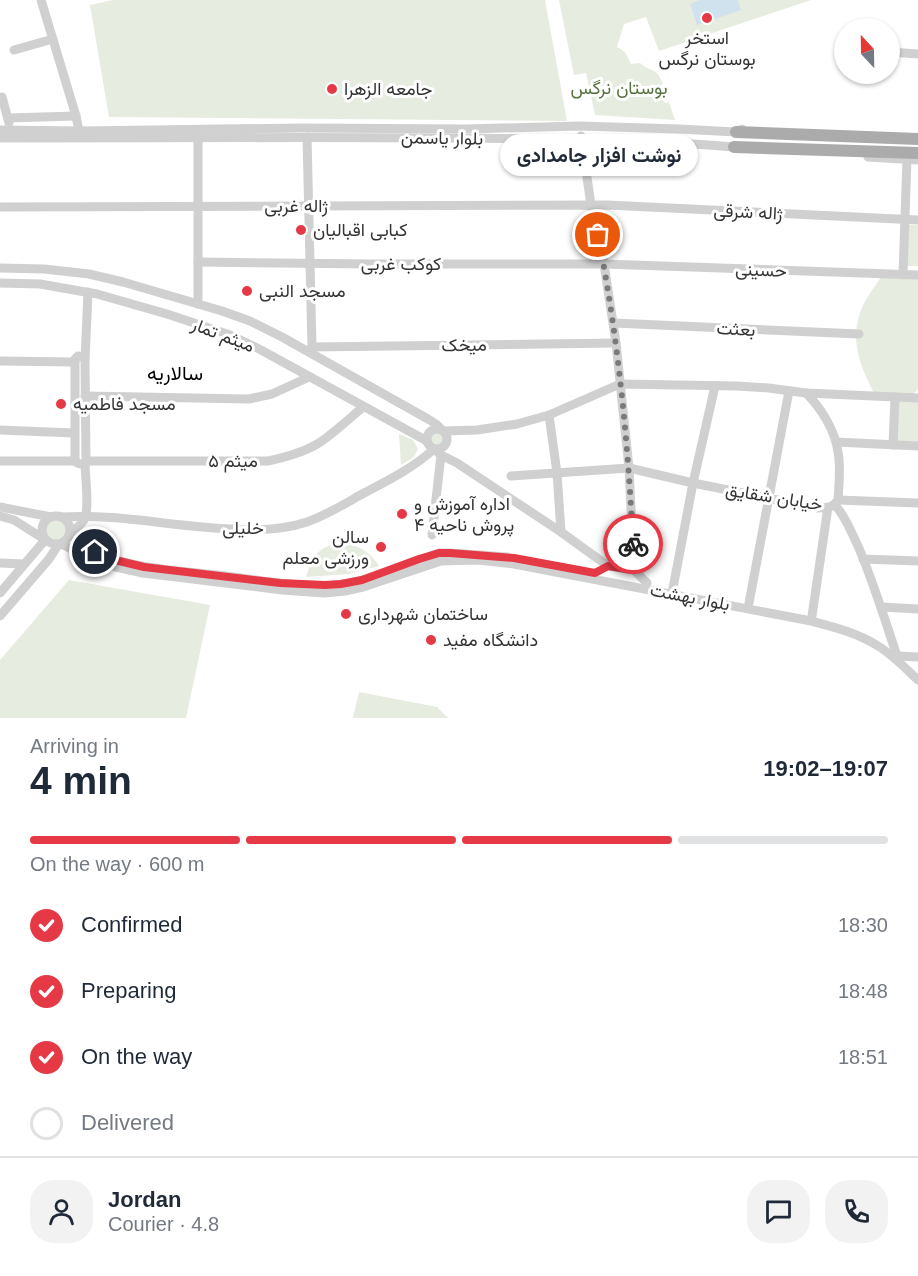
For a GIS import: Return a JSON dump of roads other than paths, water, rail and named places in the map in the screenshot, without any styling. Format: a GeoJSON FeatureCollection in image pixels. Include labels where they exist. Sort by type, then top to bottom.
{"type":"FeatureCollection","features":[{"type":"Feature","properties":{"kind":"main road"},"geometry":{"type":"LineString","coordinates":[[736,132],[918,139]]}},
{"type":"Feature","properties":{"kind":"main road"},"geometry":{"type":"LineString","coordinates":[[734,147],[891,152],[913,156]]}},
{"type":"Feature","properties":{"kind":"street"},"geometry":{"type":"LineString","coordinates":[[41,0],[80,135]]}},
{"type":"Feature","properties":{"kind":"street"},"geometry":{"type":"LineString","coordinates":[[14,50],[53,39]]}},
{"type":"Feature","properties":{"kind":"street"},"geometry":{"type":"LineString","coordinates":[[900,53],[918,54]]}},
{"type":"Feature","properties":{"kind":"street"},"geometry":{"type":"LineString","coordinates":[[2,97],[11,130]]}},
{"type":"Feature","properties":{"kind":"street"},"geometry":{"type":"LineString","coordinates":[[8,118],[76,116]]}},
{"type":"Feature","properties":{"kind":"street"},"geometry":{"type":"LineString","coordinates":[[579,126],[591,205],[614,323],[629,468],[634,570]]}},
{"type":"Feature","properties":{"kind":"street","name":"بلوار یاسمن"},"geometry":{"type":"LineString","coordinates":[[0,138],[302,128],[467,129],[579,126],[736,132],[744,128],[918,133]]}},
{"type":"Feature","properties":{"kind":"street","name":"بلوار یاسمن"},"geometry":{"type":"LineString","coordinates":[[0,130],[198,138],[646,141],[734,147],[743,151],[913,156],[918,160]]}},
{"type":"Feature","properties":{"kind":"street"},"geometry":{"type":"LineString","coordinates":[[307,137],[310,349]]}},
{"type":"Feature","properties":{"kind":"street"},"geometry":{"type":"LineString","coordinates":[[198,138],[198,304]]}},
{"type":"Feature","properties":{"kind":"street"},"geometry":{"type":"LineString","coordinates":[[903,275],[905,220],[913,156]]}},
{"type":"Feature","properties":{"kind":"street","name":"ژاله غربی"},"geometry":{"type":"LineString","coordinates":[[0,207],[591,205]]}},
{"type":"Feature","properties":{"kind":"street","name":"ژاله شرقی"},"geometry":{"type":"LineString","coordinates":[[591,205],[918,220]]}},
{"type":"Feature","properties":{"kind":"street","name":"کوکب غربی"},"geometry":{"type":"LineString","coordinates":[[198,262],[604,264]]}},
{"type":"Feature","properties":{"kind":"street","name":"حسینی"},"geometry":{"type":"LineString","coordinates":[[604,264],[918,275]]}},
{"type":"Feature","properties":{"kind":"street","name":"میثم تمار"},"geometry":{"type":"LineString","coordinates":[[0,268],[88,274],[123,282],[250,321],[310,349],[403,405]]}},
{"type":"Feature","properties":{"kind":"street","name":"میثم تمار"},"geometry":{"type":"LineString","coordinates":[[0,283],[40,284],[87,292],[168,314],[230,335],[432,445],[608,566]]}},
{"type":"Feature","properties":{"kind":"street"},"geometry":{"type":"LineString","coordinates":[[82,462],[86,396],[87,292]]}},
{"type":"Feature","properties":{"kind":"street","name":"بعثت"},"geometry":{"type":"LineString","coordinates":[[614,323],[859,334]]}},
{"type":"Feature","properties":{"kind":"street","name":"میخک"},"geometry":{"type":"LineString","coordinates":[[310,349],[616,343]]}},
{"type":"Feature","properties":{"kind":"street"},"geometry":{"type":"LineString","coordinates":[[0,616],[60,544],[67,540],[70,533],[84,521],[87,498],[82,462],[74,433],[75,359],[78,356],[86,360]]}},
{"type":"Feature","properties":{"kind":"street"},"geometry":{"type":"LineString","coordinates":[[0,361],[75,362]]}},
{"type":"Feature","properties":{"kind":"street"},"geometry":{"type":"LineString","coordinates":[[86,396],[249,399],[272,393],[309,377]]}},
{"type":"Feature","properties":{"kind":"street"},"geometry":{"type":"LineString","coordinates":[[432,535],[433,430],[447,434],[500,428],[549,415],[620,384],[769,388],[806,393],[918,398]]}},
{"type":"Feature","properties":{"kind":"street"},"geometry":{"type":"LineString","coordinates":[[673,588],[715,386]]}},
{"type":"Feature","properties":{"kind":"street"},"geometry":{"type":"LineString","coordinates":[[749,603],[789,391]]}},
{"type":"Feature","properties":{"kind":"street","name":"خیابان شقایق"},"geometry":{"type":"LineString","coordinates":[[511,476],[629,468],[818,508],[834,504],[839,464],[836,442],[827,422],[806,393]]}},
{"type":"Feature","properties":{"kind":"street"},"geometry":{"type":"LineString","coordinates":[[893,444],[896,397]]}},
{"type":"Feature","properties":{"kind":"street"},"geometry":{"type":"LineString","coordinates":[[403,405],[428,418],[447,434],[449,451],[457,463]]}},
{"type":"Feature","properties":{"kind":"street"},"geometry":{"type":"LineString","coordinates":[[403,405],[424,422],[432,445]]}},
{"type":"Feature","properties":{"kind":"street","name":"میثم ۵"},"geometry":{"type":"LineString","coordinates":[[0,461],[268,461],[285,458],[321,442],[363,407]]}},
{"type":"Feature","properties":{"kind":"street"},"geometry":{"type":"LineString","coordinates":[[549,415],[557,472],[561,532]]}},
{"type":"Feature","properties":{"kind":"street"},"geometry":{"type":"LineString","coordinates":[[0,430],[74,433]]}},
{"type":"Feature","properties":{"kind":"street"},"geometry":{"type":"LineString","coordinates":[[432,445],[444,447],[447,434]]}},
{"type":"Feature","properties":{"kind":"street"},"geometry":{"type":"LineString","coordinates":[[836,442],[918,446]]}},
{"type":"Feature","properties":{"kind":"street","name":"خلیلی"},"geometry":{"type":"LineString","coordinates":[[0,507],[56,517],[86,515],[227,529],[270,528],[305,522],[324,515],[390,479],[432,445]]}},
{"type":"Feature","properties":{"kind":"street"},"geometry":{"type":"LineString","coordinates":[[834,504],[918,504]]}},
{"type":"Feature","properties":{"kind":"street"},"geometry":{"type":"LineString","coordinates":[[834,504],[846,519],[863,559],[897,654],[918,657]]}},
{"type":"Feature","properties":{"kind":"street"},"geometry":{"type":"LineString","coordinates":[[812,616],[834,504]]}},
{"type":"Feature","properties":{"kind":"street"},"geometry":{"type":"LineString","coordinates":[[0,516],[14,520],[51,544],[60,544]]}},
{"type":"Feature","properties":{"kind":"street"},"geometry":{"type":"LineString","coordinates":[[45,540],[41,529],[46,519],[56,517],[68,523],[70,533]]}},
{"type":"Feature","properties":{"kind":"street","name":"بلوار بهشت"},"geometry":{"type":"LineString","coordinates":[[70,533],[95,552],[144,567],[296,584],[325,585],[362,580],[439,553],[514,558],[812,616],[858,630],[882,642],[918,674]]}},
{"type":"Feature","properties":{"kind":"street"},"geometry":{"type":"LineString","coordinates":[[0,593],[45,540]]}},
{"type":"Feature","properties":{"kind":"street","name":"بلوار بهشت"},"geometry":{"type":"LineString","coordinates":[[60,544],[90,558],[143,573],[311,592],[345,591],[363,587],[441,561],[478,560],[514,564],[836,627],[879,646],[918,680]]}},
{"type":"Feature","properties":{"kind":"street"},"geometry":{"type":"LineString","coordinates":[[863,559],[918,561]]}},
{"type":"Feature","properties":{"kind":"street"},"geometry":{"type":"LineString","coordinates":[[0,563],[24,564]]}},
{"type":"Feature","properties":{"kind":"street"},"geometry":{"type":"LineString","coordinates":[[595,573],[608,566],[634,570],[647,583]]}},
{"type":"Feature","properties":{"kind":"street"},"geometry":{"type":"LineString","coordinates":[[882,607],[918,609]]}},
{"type":"Feature","properties":{"kind":"water","name":"استخر بوستان نرگس"},"geometry":{"type":"Polygon","coordinates":[[[700,0],[738,0],[741,10],[697,25],[690,4],[700,0]]]}},
{"type":"Feature","properties":{"kind":"place","name":"استخر بوستان نرگس"},"geometry":{"type":"Point","coordinates":[707,18]}},
{"type":"Feature","properties":{"kind":"place","name":"جامعه الزهرا"},"geometry":{"type":"Point","coordinates":[332,89]}},
{"type":"Feature","properties":{"kind":"place","name":"کبابی اقبالیان"},"geometry":{"type":"Point","coordinates":[301,230]}},
{"type":"Feature","properties":{"kind":"place","name":"نوشت افزار جامدادی"},"geometry":{"type":"Point","coordinates":[598,235]}},
{"type":"Feature","properties":{"kind":"place","name":"مسجد النبی"},"geometry":{"type":"Point","coordinates":[247,291]}},
{"type":"Feature","properties":{"kind":"place","name":"مسجد فاطمیه"},"geometry":{"type":"Point","coordinates":[61,404]}},
{"type":"Feature","properties":{"kind":"place","name":"اداره آموزش و پروش ناحیه ۴"},"geometry":{"type":"Point","coordinates":[402,514]}},
{"type":"Feature","properties":{"kind":"place","name":"سالن ورزشی معلم"},"geometry":{"type":"Point","coordinates":[381,547]}},
{"type":"Feature","properties":{"kind":"place","name":"ساختمان شهرداری"},"geometry":{"type":"Point","coordinates":[346,614]}},
{"type":"Feature","properties":{"kind":"place","name":"دانشگاه مفید"},"geometry":{"type":"Point","coordinates":[431,640]}},
{"type":"Feature","properties":{"kind":"district","name":"سالاریه"},"geometry":{"type":"Point","coordinates":[175,373]}},
{"type":"Feature","properties":{"kind":"park label","name":"بوستان نرگس"},"geometry":{"type":"Point","coordinates":[619,88]}}]}
